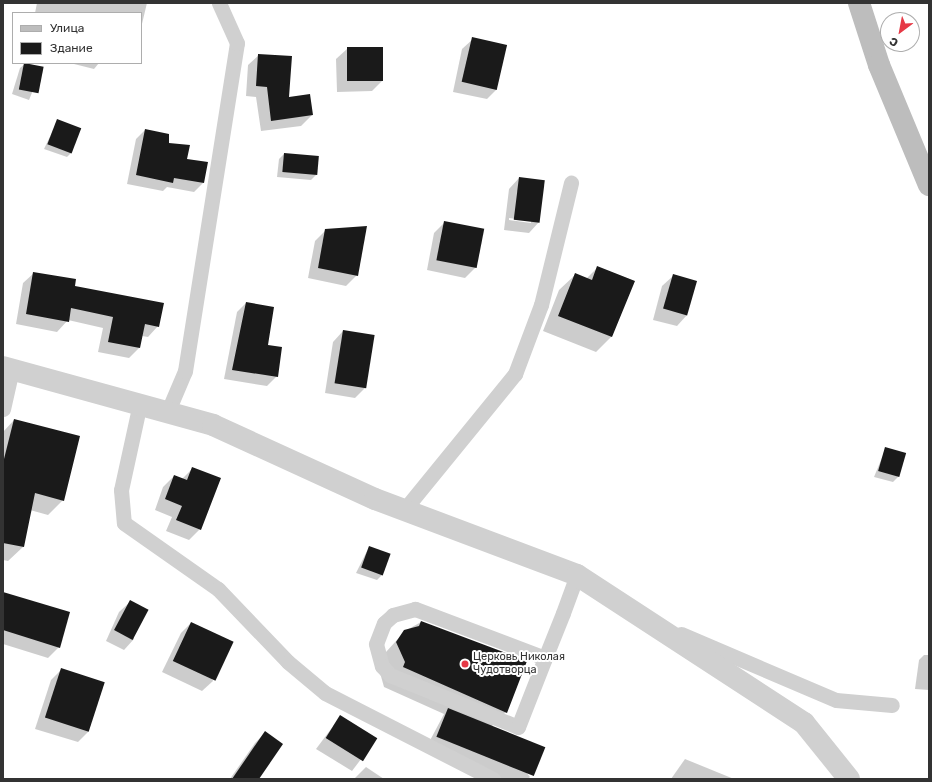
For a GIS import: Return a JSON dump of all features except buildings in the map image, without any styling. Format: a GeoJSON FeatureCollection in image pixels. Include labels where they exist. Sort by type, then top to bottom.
{"type":"FeatureCollection","features":[{"type":"Feature","properties":{"kind":"street"},"geometry":{"type":"LineString","coordinates":[[859,3],[879,64],[929,185]]}},
{"type":"Feature","properties":{"kind":"street"},"geometry":{"type":"LineString","coordinates":[[7,368],[140,403],[213,425],[404,510],[577,575],[656,624],[685,646],[804,723],[846,777]]}},
{"type":"Feature","properties":{"kind":"lane"},"geometry":{"type":"LineString","coordinates":[[168,411],[185,371],[237,43],[219,3]]}},
{"type":"Feature","properties":{"kind":"lane"},"geometry":{"type":"LineString","coordinates":[[404,510],[515,374],[541,305],[571,183]]}},
{"type":"Feature","properties":{"kind":"lane"},"geometry":{"type":"LineString","coordinates":[[3,409],[7,368]]}},
{"type":"Feature","properties":{"kind":"lane"},"geometry":{"type":"LineString","coordinates":[[140,403],[121,490],[124,523],[218,589],[288,662],[325,693],[493,779]]}},
{"type":"Feature","properties":{"kind":"lane"},"geometry":{"type":"LineString","coordinates":[[545,658],[415,609],[404,610],[389,619],[376,644],[377,656],[390,675],[518,727],[545,658],[577,575]]}},
{"type":"Feature","properties":{"kind":"lane"},"geometry":{"type":"LineString","coordinates":[[656,624],[836,700],[892,705]]}},
{"type":"Feature","properties":{"kind":"place","name":"Церковь Николая Чудотворца"},"geometry":{"type":"Point","coordinates":[465,664]}}]}
